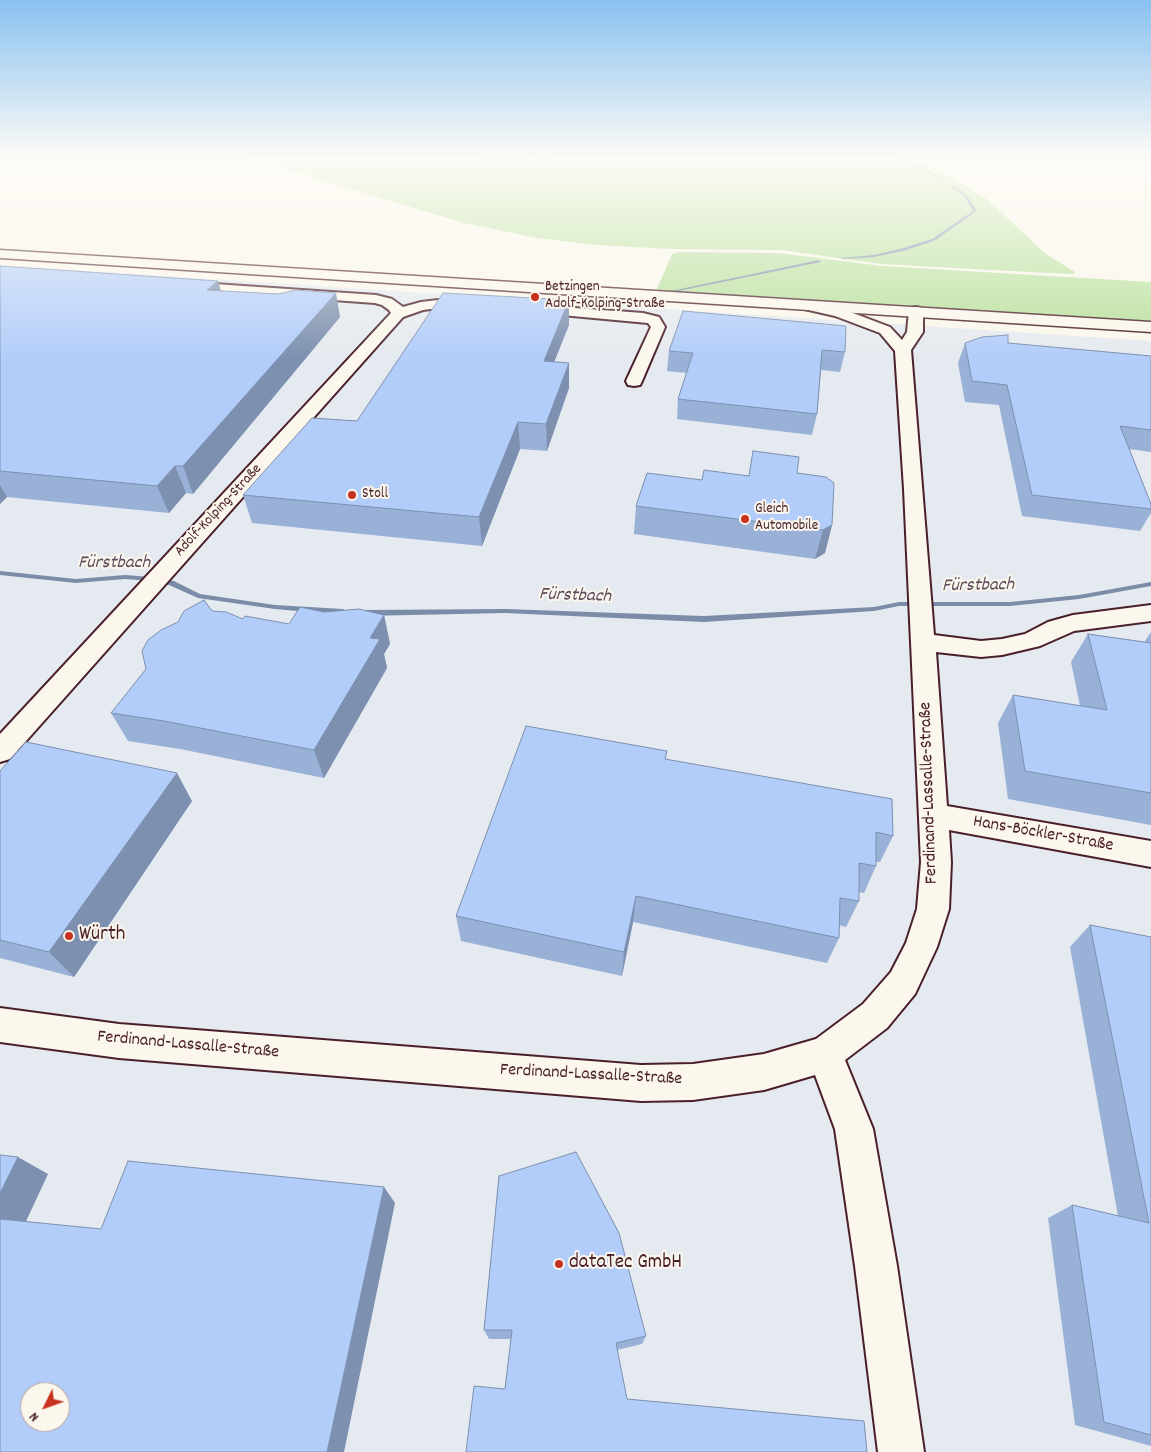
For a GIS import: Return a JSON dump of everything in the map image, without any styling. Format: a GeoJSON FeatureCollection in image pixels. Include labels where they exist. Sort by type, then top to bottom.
{"type":"FeatureCollection","features":[{"type":"Feature","properties":{"kind":"main road"},"geometry":{"type":"LineString","coordinates":[[0,254],[1151,327]]}},
{"type":"Feature","properties":{"kind":"street"},"geometry":{"type":"LineString","coordinates":[[170,285],[376,299],[387,302],[396,308],[398,314],[414,307],[438,304],[483,306]]}},
{"type":"Feature","properties":{"kind":"street"},"geometry":{"type":"LineString","coordinates":[[805,305],[840,313],[886,330],[903,350],[915,332],[916,311]]}},
{"type":"Feature","properties":{"kind":"street"},"geometry":{"type":"LineString","coordinates":[[516,308],[613,314],[654,320],[658,327],[634,381]]}},
{"type":"Feature","properties":{"kind":"street"},"geometry":{"type":"LineString","coordinates":[[886,309],[886,330]]}},
{"type":"Feature","properties":{"kind":"street","name":"Adolf-Kolping-Straße"},"geometry":{"type":"LineString","coordinates":[[0,752],[398,314]]}},
{"type":"Feature","properties":{"kind":"street","name":"Ferdinand-Lassalle-Straße"},"geometry":{"type":"LineString","coordinates":[[0,1025],[119,1041],[641,1083],[693,1082],[764,1072],[826,1054],[876,1016],[902,983],[921,947],[933,909],[936,862],[935,816],[903,350]]}},
{"type":"Feature","properties":{"kind":"street"},"geometry":{"type":"LineString","coordinates":[[922,633],[981,648],[1002,648],[1032,640],[1056,628],[1073,623],[1151,613]]}},
{"type":"Feature","properties":{"kind":"street","name":"Hans-Böckler-Straße"},"geometry":{"type":"LineString","coordinates":[[935,816],[1151,854]]}},
{"type":"Feature","properties":{"kind":"street"},"geometry":{"type":"LineString","coordinates":[[826,1054],[854,1129],[876,1266],[901,1452]]}},
{"type":"Feature","properties":{"kind":"shaded area"},"geometry":{"type":"Polygon","coordinates":[[[0,265],[1151,341],[1151,1452],[0,1452],[0,265]]]}},
{"type":"Feature","properties":{"kind":"green space"},"geometry":{"type":"Polygon","coordinates":[[[473,225],[1015,225],[1046,254],[1075,272],[1074,274],[1066,274],[881,264],[781,250],[671,249],[597,245],[537,238],[473,225]]]}},
{"type":"Feature","properties":{"kind":"green space"},"geometry":{"type":"Polygon","coordinates":[[[679,252],[779,253],[882,266],[1151,282],[1151,322],[898,305],[667,294],[657,289],[672,254],[679,252]]]}},
{"type":"Feature","properties":{"kind":"building"},"geometry":{"type":"Polygon","coordinates":[[[0,266],[218,281],[207,290],[278,294],[296,290],[336,293],[183,466],[175,466],[157,486],[0,471],[0,266]]]}},
{"type":"Feature","properties":{"kind":"building"},"geometry":{"type":"Polygon","coordinates":[[[443,293],[569,300],[544,361],[569,363],[546,424],[518,422],[479,517],[243,495],[312,418],[357,421],[443,293]]]}},
{"type":"Feature","properties":{"kind":"building"},"geometry":{"type":"Polygon","coordinates":[[[683,311],[846,326],[845,352],[822,350],[817,414],[678,399],[693,353],[669,351],[683,311]]]}},
{"type":"Feature","properties":{"kind":"building"},"geometry":{"type":"Polygon","coordinates":[[[1008,335],[1008,343],[1151,356],[1151,430],[1120,426],[1151,504],[1151,509],[1032,495],[1007,385],[972,381],[965,343],[982,337],[1008,335]]]}},
{"type":"Feature","properties":{"kind":"building"},"geometry":{"type":"Polygon","coordinates":[[[753,451],[799,457],[797,473],[826,477],[834,483],[832,525],[823,530],[636,506],[647,473],[702,480],[704,470],[749,476],[753,451]]]}},
{"type":"Feature","properties":{"kind":"building"},"geometry":{"type":"Polygon","coordinates":[[[204,600],[212,611],[226,612],[243,619],[245,616],[289,624],[300,607],[324,612],[359,609],[384,615],[370,638],[380,639],[314,750],[164,721],[111,713],[146,669],[142,651],[148,640],[161,630],[178,622],[184,611],[204,600]]]}},
{"type":"Feature","properties":{"kind":"building"},"geometry":{"type":"Polygon","coordinates":[[[1088,634],[1151,643],[1151,793],[1025,771],[1013,695],[1107,710],[1088,634]]]}},
{"type":"Feature","properties":{"kind":"building"},"geometry":{"type":"Polygon","coordinates":[[[526,726],[667,751],[665,759],[892,799],[893,836],[876,832],[876,866],[859,863],[859,901],[840,898],[839,938],[636,896],[624,952],[456,916],[526,726]]]}},
{"type":"Feature","properties":{"kind":"building"},"geometry":{"type":"Polygon","coordinates":[[[26,742],[177,773],[49,952],[0,940],[0,771],[26,742]]]}},
{"type":"Feature","properties":{"kind":"building"},"geometry":{"type":"Polygon","coordinates":[[[1090,925],[1151,937],[1151,1435],[1104,1422],[1072,1205],[1149,1223],[1090,925]]]}},
{"type":"Feature","properties":{"kind":"building"},"geometry":{"type":"Polygon","coordinates":[[[576,1152],[619,1233],[646,1336],[616,1343],[627,1399],[864,1421],[867,1452],[466,1452],[474,1386],[505,1389],[512,1330],[484,1330],[499,1176],[576,1152]]]}},
{"type":"Feature","properties":{"kind":"building"},"geometry":{"type":"Polygon","coordinates":[[[0,1155],[18,1157],[0,1193],[0,1155]]]}},
{"type":"Feature","properties":{"kind":"building"},"geometry":{"type":"Polygon","coordinates":[[[128,1161],[384,1187],[327,1452],[0,1452],[0,1219],[101,1229],[128,1161]]]}},
{"type":"Feature","properties":{"kind":"waterway"},"geometry":{"type":"LineString","coordinates":[[843,258],[874,256],[901,250],[933,240],[955,225]]}},
{"type":"Feature","properties":{"kind":"waterway"},"geometry":{"type":"LineString","coordinates":[[673,291],[819,261]]}},
{"type":"Feature","properties":{"kind":"waterway","name":"Fürstbach"},"geometry":{"type":"LineString","coordinates":[[0,573],[76,581],[125,577],[151,579],[171,583],[198,596],[275,607],[343,612]]}},
{"type":"Feature","properties":{"kind":"waterway","name":"Fürstbach"},"geometry":{"type":"LineString","coordinates":[[364,613],[505,611],[704,619],[874,609],[899,604],[1010,604],[1079,597],[1151,584]]}},
{"type":"Feature","properties":{"kind":"place","name":"Betzingen Adolf-Kolping-Straße"},"geometry":{"type":"Point","coordinates":[535,297]}},
{"type":"Feature","properties":{"kind":"place","name":"Stoll"},"geometry":{"type":"Point","coordinates":[352,495]}},
{"type":"Feature","properties":{"kind":"place","name":"Gleich Automobile"},"geometry":{"type":"Point","coordinates":[745,519]}},
{"type":"Feature","properties":{"kind":"place","name":"Würth"},"geometry":{"type":"Point","coordinates":[69,936]}},
{"type":"Feature","properties":{"kind":"place","name":"dataTec GmbH"},"geometry":{"type":"Point","coordinates":[559,1264]}}]}
